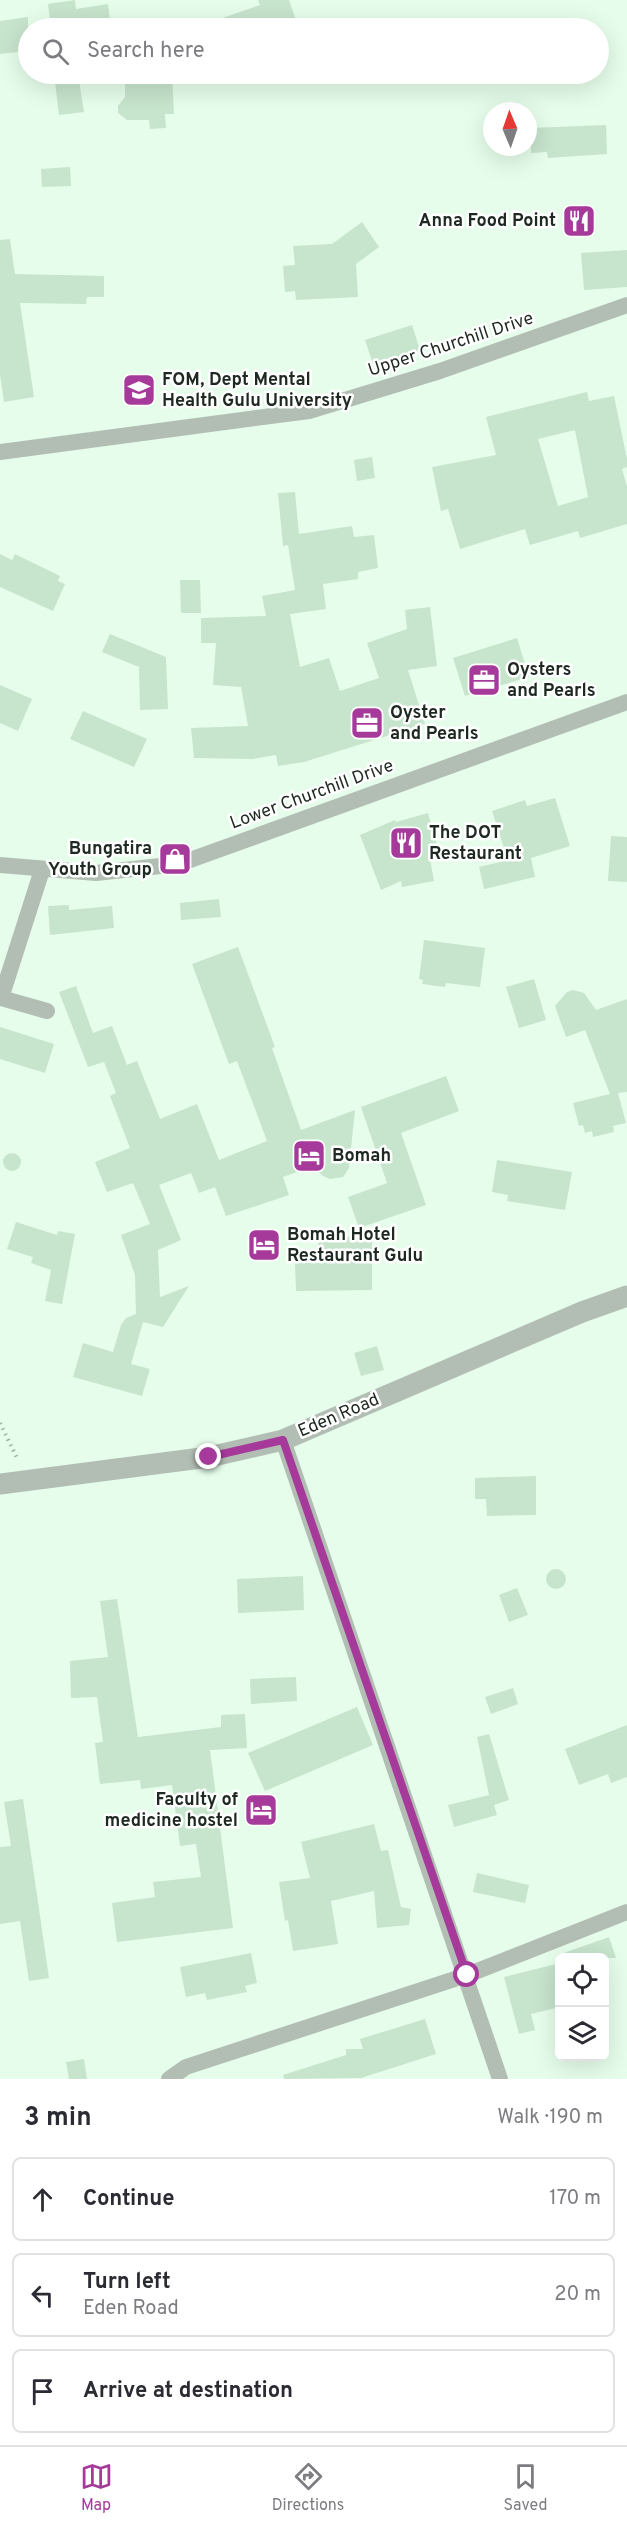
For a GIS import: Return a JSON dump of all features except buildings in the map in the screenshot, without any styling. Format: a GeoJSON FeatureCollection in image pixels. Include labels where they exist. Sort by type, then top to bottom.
{"type":"FeatureCollection","features":[{"type":"Feature","properties":{"kind":"street","name":"Upper Churchill Drive"},"geometry":{"type":"LineString","coordinates":[[0,452],[309,411],[440,371],[627,305]]}},
{"type":"Feature","properties":{"kind":"street","name":"Lower Churchill Drive"},"geometry":{"type":"LineString","coordinates":[[0,865],[96,873],[179,864],[627,702]]}},
{"type":"Feature","properties":{"kind":"street"},"geometry":{"type":"LineString","coordinates":[[42,870],[1,998],[47,1011]]}},
{"type":"Feature","properties":{"kind":"street","name":"Eden Road"},"geometry":{"type":"LineString","coordinates":[[0,1484],[209,1457],[283,1440],[582,1312],[627,1296]]}},
{"type":"Feature","properties":{"kind":"street"},"geometry":{"type":"LineString","coordinates":[[283,1440],[467,1975],[500,2079]]}},
{"type":"Feature","properties":{"kind":"street"},"geometry":{"type":"LineString","coordinates":[[169,2079],[186,2067],[467,1975],[627,1912]]}},
{"type":"Feature","properties":{"kind":"path"},"geometry":{"type":"LineString","coordinates":[[0,1423],[28,1481]]}},
{"type":"Feature","properties":{"kind":"place","name":"Anna Food Point"},"geometry":{"type":"Point","coordinates":[579,221]}},
{"type":"Feature","properties":{"kind":"place","name":"FOM, Dept Mental Health Gulu University"},"geometry":{"type":"Point","coordinates":[139,390]}},
{"type":"Feature","properties":{"kind":"place","name":"Oysters and Pearls"},"geometry":{"type":"Point","coordinates":[484,680]}},
{"type":"Feature","properties":{"kind":"place","name":"Oyster and Pearls"},"geometry":{"type":"Point","coordinates":[367,723]}},
{"type":"Feature","properties":{"kind":"place","name":"The DOT Restaurant"},"geometry":{"type":"Point","coordinates":[406,843]}},
{"type":"Feature","properties":{"kind":"place","name":"Bungatira Youth Group"},"geometry":{"type":"Point","coordinates":[175,859]}},
{"type":"Feature","properties":{"kind":"place","name":"Bomah"},"geometry":{"type":"Point","coordinates":[309,1156]}},
{"type":"Feature","properties":{"kind":"place","name":"Bomah Hotel Restaurant Gulu"},"geometry":{"type":"Point","coordinates":[264,1245]}},
{"type":"Feature","properties":{"kind":"place","name":"Faculty of medicine hostel"},"geometry":{"type":"Point","coordinates":[261,1810]}},
{"type":"Feature","properties":{"kind":"route"},"geometry":{"type":"LineString","coordinates":[[209,1457],[283,1440],[467,1975]]}}]}
